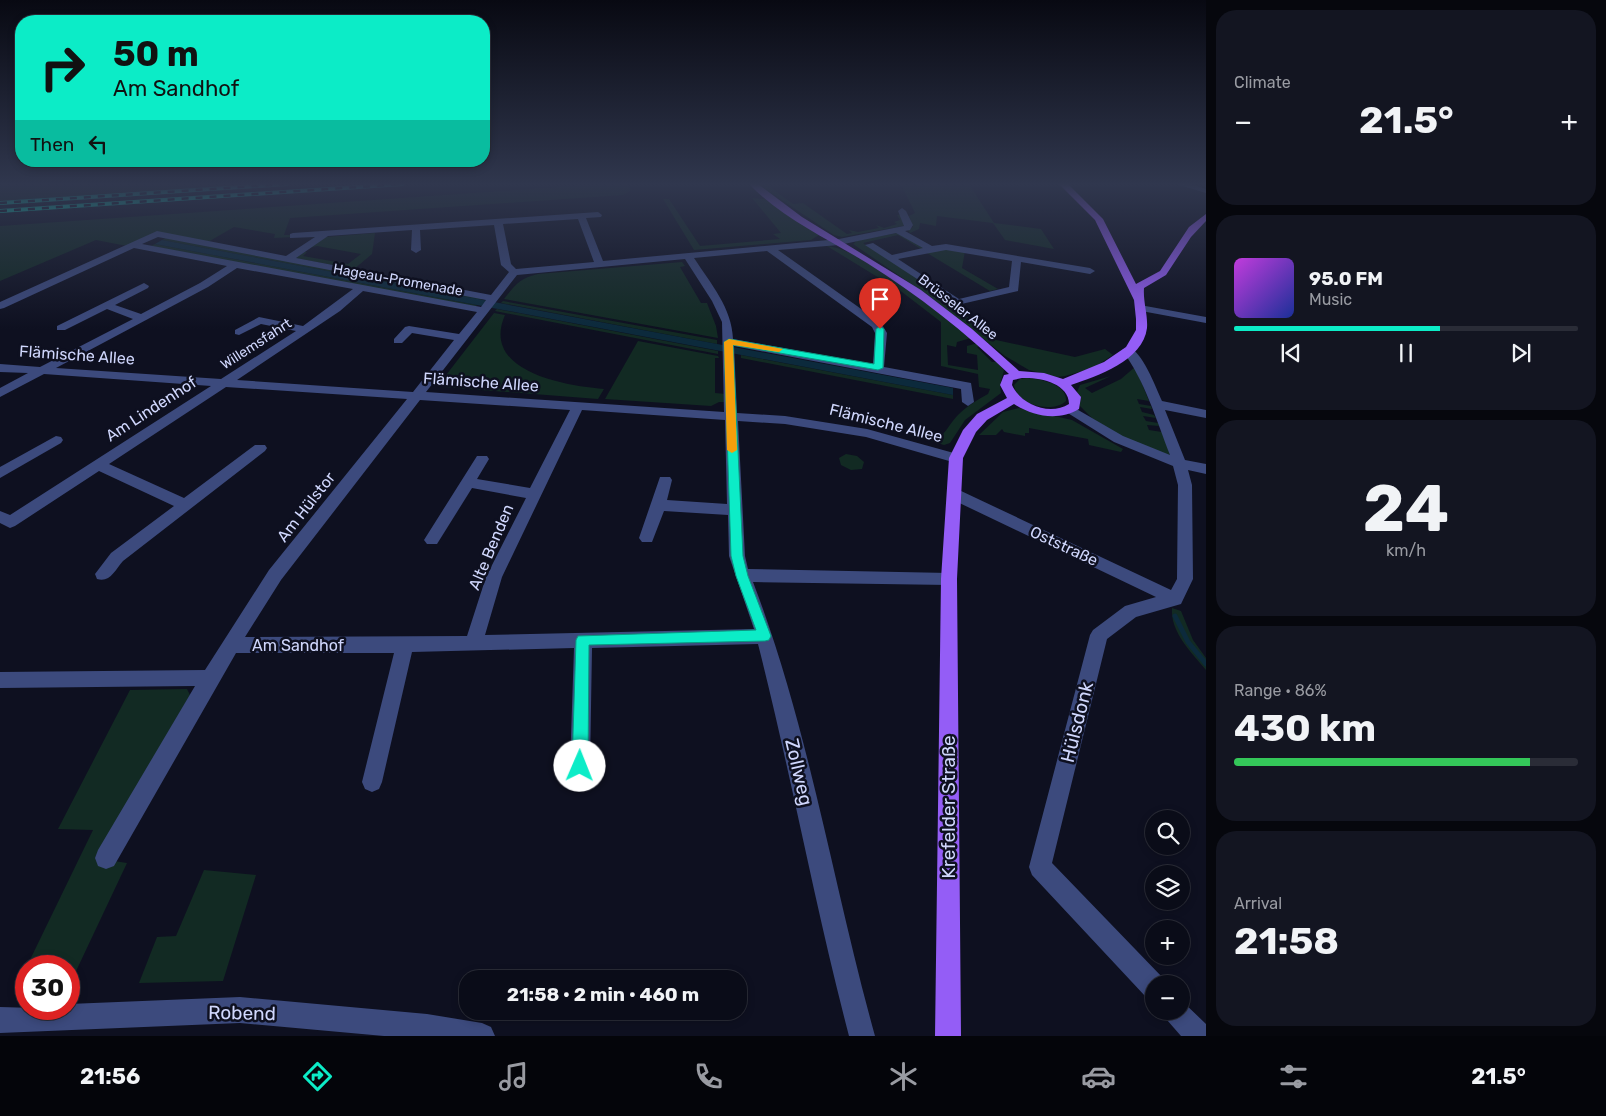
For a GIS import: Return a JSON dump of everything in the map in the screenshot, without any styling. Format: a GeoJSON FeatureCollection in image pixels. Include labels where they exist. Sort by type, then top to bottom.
{"type":"FeatureCollection","features":[{"type":"Feature","properties":{"kind":"main road","name":"Brüsseler Allee"},"geometry":{"type":"LineString","coordinates":[[823,232],[940,308],[1017,374]]}},
{"type":"Feature","properties":{"kind":"main road"},"geometry":{"type":"LineString","coordinates":[[1105,232],[1140,304]]}},
{"type":"Feature","properties":{"kind":"main road"},"geometry":{"type":"LineString","coordinates":[[1062,384],[1108,365],[1128,350],[1140,332],[1139,287],[1154,282],[1163,273],[1189,232]]}},
{"type":"Feature","properties":{"kind":"main road"},"geometry":{"type":"LineString","coordinates":[[1017,374],[1039,375],[1062,384],[1071,390],[1076,400],[1075,406],[1069,410],[1052,412],[1039,410],[1014,398],[1008,393],[1006,385],[1008,378],[1017,374]]}},
{"type":"Feature","properties":{"kind":"main road","name":"Krefelder Straße"},"geometry":{"type":"LineString","coordinates":[[948,1036],[949,579],[956,458],[970,430],[982,417],[1014,398]]}},
{"type":"Feature","properties":{"kind":"street"},"geometry":{"type":"LineString","coordinates":[[293,236],[351,232]]}},
{"type":"Feature","properties":{"kind":"street"},"geometry":{"type":"LineString","coordinates":[[416,232],[416,250]]}},
{"type":"Feature","properties":{"kind":"street"},"geometry":{"type":"LineString","coordinates":[[500,232],[506,265],[514,272],[839,242],[887,232]]}},
{"type":"Feature","properties":{"kind":"street"},"geometry":{"type":"LineString","coordinates":[[586,232],[599,264]]}},
{"type":"Feature","properties":{"kind":"street"},"geometry":{"type":"LineString","coordinates":[[903,232],[930,249]]}},
{"type":"Feature","properties":{"kind":"street","name":"Hageau-Promenade"},"geometry":{"type":"LineString","coordinates":[[136,246],[157,234],[288,259],[487,304]]}},
{"type":"Feature","properties":{"kind":"street"},"geometry":{"type":"LineString","coordinates":[[288,259],[326,234]]}},
{"type":"Feature","properties":{"kind":"street"},"geometry":{"type":"LineString","coordinates":[[870,245],[957,302],[1014,289],[1017,259]]}},
{"type":"Feature","properties":{"kind":"street"},"geometry":{"type":"LineString","coordinates":[[0,306],[136,246]]}},
{"type":"Feature","properties":{"kind":"street","name":"Hageau-Promenade"},"geometry":{"type":"LineString","coordinates":[[136,246],[361,288],[487,304]]}},
{"type":"Feature","properties":{"kind":"street"},"geometry":{"type":"LineString","coordinates":[[891,258],[946,247],[1090,271]]}},
{"type":"Feature","properties":{"kind":"street"},"geometry":{"type":"LineString","coordinates":[[770,248],[877,325],[881,333],[878,368]]}},
{"type":"Feature","properties":{"kind":"street","name":"Zollweg"},"geometry":{"type":"LineString","coordinates":[[688,256],[724,315],[729,347],[737,556],[742,576],[765,636],[789,727],[840,952],[862,1036]]}},
{"type":"Feature","properties":{"kind":"street"},"geometry":{"type":"LineString","coordinates":[[0,393],[204,285],[236,264]]}},
{"type":"Feature","properties":{"kind":"street","name":"Am Hülstor"},"geometry":{"type":"LineString","coordinates":[[231,645],[275,575],[415,395],[514,272]]}},
{"type":"Feature","properties":{"kind":"street"},"geometry":{"type":"LineString","coordinates":[[61,328],[144,286]]}},
{"type":"Feature","properties":{"kind":"street","name":"Willemsfahrt"},"geometry":{"type":"LineString","coordinates":[[223,383],[336,309],[361,288]]}},
{"type":"Feature","properties":{"kind":"street"},"geometry":{"type":"LineString","coordinates":[[1140,304],[1206,320]]}},
{"type":"Feature","properties":{"kind":"street"},"geometry":{"type":"LineString","coordinates":[[106,305],[141,318]]}},
{"type":"Feature","properties":{"kind":"street","name":"Willemsfahrt"},"geometry":{"type":"LineString","coordinates":[[239,332],[273,312]]}},
{"type":"Feature","properties":{"kind":"street","name":"Willemsfahrt"},"geometry":{"type":"LineString","coordinates":[[259,320],[305,330]]}},
{"type":"Feature","properties":{"kind":"street"},"geometry":{"type":"LineString","coordinates":[[398,341],[409,329],[460,338]]}},
{"type":"Feature","properties":{"kind":"street"},"geometry":{"type":"LineString","coordinates":[[729,347],[878,368],[880,370],[968,386],[968,402]]}},
{"type":"Feature","properties":{"kind":"street"},"geometry":{"type":"LineString","coordinates":[[1128,350],[1136,360],[1157,404],[1180,464],[1185,485],[1185,579],[1176,599]]}},
{"type":"Feature","properties":{"kind":"street","name":"Flämische Allee"},"geometry":{"type":"LineString","coordinates":[[0,368],[785,420],[834,427],[897,441],[956,458]]}},
{"type":"Feature","properties":{"kind":"street","name":"Am Lindenhof"},"geometry":{"type":"LineString","coordinates":[[4,522],[99,465],[223,383]]}},
{"type":"Feature","properties":{"kind":"street"},"geometry":{"type":"LineString","coordinates":[[1157,404],[1206,414]]}},
{"type":"Feature","properties":{"kind":"street","name":"Alte Benden"},"geometry":{"type":"LineString","coordinates":[[474,642],[494,577],[533,494],[578,406]]}},
{"type":"Feature","properties":{"kind":"street"},"geometry":{"type":"LineString","coordinates":[[1069,410],[1119,441],[1138,450],[1180,464],[1206,469]]}},
{"type":"Feature","properties":{"kind":"street"},"geometry":{"type":"LineString","coordinates":[[0,473],[56,440]]}},
{"type":"Feature","properties":{"kind":"street"},"geometry":{"type":"LineString","coordinates":[[103,574],[117,557],[260,448]]}},
{"type":"Feature","properties":{"kind":"street"},"geometry":{"type":"LineString","coordinates":[[432,540],[482,459]]}},
{"type":"Feature","properties":{"kind":"street","name":"Am Lindenhof"},"geometry":{"type":"LineString","coordinates":[[99,465],[185,505]]}},
{"type":"Feature","properties":{"kind":"street"},"geometry":{"type":"LineString","coordinates":[[648,538],[665,480]]}},
{"type":"Feature","properties":{"kind":"street","name":"Alte Benden"},"geometry":{"type":"LineString","coordinates":[[468,482],[533,494]]}},
{"type":"Feature","properties":{"kind":"street","name":"Oststraße"},"geometry":{"type":"LineString","coordinates":[[954,494],[1176,599]]}},
{"type":"Feature","properties":{"kind":"street"},"geometry":{"type":"LineString","coordinates":[[658,505],[735,510]]}},
{"type":"Feature","properties":{"kind":"street"},"geometry":{"type":"LineString","coordinates":[[742,576],[949,579]]}},
{"type":"Feature","properties":{"kind":"street","name":"Hülsdonk"},"geometry":{"type":"LineString","coordinates":[[1145,978],[1040,867],[1099,635],[1131,611],[1176,599]]}},
{"type":"Feature","properties":{"kind":"street","name":"Am Sandhof"},"geometry":{"type":"LineString","coordinates":[[106,858],[231,645],[405,645],[765,636]]}},
{"type":"Feature","properties":{"kind":"street"},"geometry":{"type":"LineString","coordinates":[[580,766],[583,640]]}},
{"type":"Feature","properties":{"kind":"street"},"geometry":{"type":"LineString","coordinates":[[372,782],[405,645]]}},
{"type":"Feature","properties":{"kind":"street"},"geometry":{"type":"LineString","coordinates":[[0,680],[210,678]]}},
{"type":"Feature","properties":{"kind":"street","name":"Robend"},"geometry":{"type":"LineString","coordinates":[[0,1020],[240,1010],[427,1027],[482,1036]]}},
{"type":"Feature","properties":{"kind":"street"},"geometry":{"type":"LineString","coordinates":[[1184,1020],[1199,1036]]}},
{"type":"Feature","properties":{"kind":"green space"},"geometry":{"type":"Polygon","coordinates":[[[0,232],[157,232],[127,246],[96,240],[0,281],[0,232]]]}},
{"type":"Feature","properties":{"kind":"green space"},"geometry":{"type":"Polygon","coordinates":[[[160,232],[225,232],[208,242],[160,232]]]}},
{"type":"Feature","properties":{"kind":"green space"},"geometry":{"type":"Polygon","coordinates":[[[265,232],[285,232],[284,235],[295,235],[294,237],[274,238],[275,234],[265,232]]]}},
{"type":"Feature","properties":{"kind":"green space"},"geometry":{"type":"Polygon","coordinates":[[[683,232],[691,232],[700,246],[780,239],[773,234],[815,232],[819,235],[811,240],[694,250],[683,232]]]}},
{"type":"Feature","properties":{"kind":"green space"},"geometry":{"type":"Polygon","coordinates":[[[830,232],[847,234],[868,232],[842,237],[830,232]]]}},
{"type":"Feature","properties":{"kind":"green space"},"geometry":{"type":"Polygon","coordinates":[[[1000,232],[1043,232],[1054,249],[1005,240],[1000,232]]]}},
{"type":"Feature","properties":{"kind":"green space"},"geometry":{"type":"Polygon","coordinates":[[[375,233],[372,254],[354,269],[295,258],[307,252],[303,256],[348,264],[361,254],[317,246],[309,248],[326,237],[375,233]]]}},
{"type":"Feature","properties":{"kind":"green space"},"geometry":{"type":"Polygon","coordinates":[[[897,233],[925,248],[921,249],[898,235],[863,243],[964,308],[959,310],[996,340],[1075,357],[1105,349],[1113,355],[1093,368],[1065,376],[1057,377],[1029,370],[1005,356],[923,292],[853,244],[858,240],[897,233]]]}},
{"type":"Feature","properties":{"kind":"green space"},"geometry":{"type":"Polygon","coordinates":[[[166,238],[483,297],[481,300],[162,240],[166,238]]]}},
{"type":"Feature","properties":{"kind":"green space"},"geometry":{"type":"Polygon","coordinates":[[[155,244],[477,305],[474,308],[151,246],[155,244]]]}},
{"type":"Feature","properties":{"kind":"green space"},"geometry":{"type":"Polygon","coordinates":[[[827,246],[843,250],[881,270],[922,299],[971,338],[957,342],[956,347],[947,345],[948,365],[978,370],[977,355],[967,353],[967,346],[978,343],[981,346],[977,347],[992,362],[997,362],[1004,370],[1000,385],[1001,393],[965,420],[950,443],[944,445],[917,437],[933,438],[942,435],[958,415],[972,403],[988,394],[990,389],[979,387],[978,374],[941,366],[941,322],[902,292],[827,246]]]}},
{"type":"Feature","properties":{"kind":"green space"},"geometry":{"type":"Polygon","coordinates":[[[947,248],[965,251],[962,268],[998,289],[990,291],[927,253],[947,248]]]}},
{"type":"Feature","properties":{"kind":"green space"},"geometry":{"type":"Polygon","coordinates":[[[682,262],[685,266],[680,267],[701,303],[707,303],[716,326],[718,338],[504,299],[518,283],[538,274],[682,262]]]}},
{"type":"Feature","properties":{"kind":"green space"},"geometry":{"type":"Polygon","coordinates":[[[503,301],[717,340],[717,344],[501,303],[503,301]]]}},
{"type":"Feature","properties":{"kind":"green space"},"geometry":{"type":"Polygon","coordinates":[[[497,309],[718,351],[718,354],[495,311],[497,309]]]}},
{"type":"Feature","properties":{"kind":"green space"},"geometry":{"type":"Polygon","coordinates":[[[494,313],[505,315],[501,334],[505,350],[515,363],[549,379],[604,389],[598,399],[442,387],[443,379],[494,313]]]}},
{"type":"Feature","properties":{"kind":"green space"},"geometry":{"type":"Polygon","coordinates":[[[638,341],[718,356],[719,358],[715,358],[715,393],[726,394],[727,402],[719,402],[711,406],[605,399],[638,341]]]}},
{"type":"Feature","properties":{"kind":"green space"},"geometry":{"type":"Polygon","coordinates":[[[741,355],[953,395],[953,399],[741,358],[741,355]]]}},
{"type":"Feature","properties":{"kind":"green space"},"geometry":{"type":"Polygon","coordinates":[[[1135,367],[1149,401],[1137,399],[1139,404],[1151,406],[1152,409],[1140,407],[1142,412],[1154,415],[1156,418],[1143,416],[1146,421],[1158,423],[1159,426],[1147,425],[1149,430],[1162,432],[1171,457],[1131,443],[1092,418],[1080,406],[1077,392],[1080,385],[1111,376],[1085,388],[1092,393],[1121,379],[1135,367]]]}},
{"type":"Feature","properties":{"kind":"green space"},"geometry":{"type":"Polygon","coordinates":[[[1027,378],[1046,381],[1058,387],[1065,395],[1066,401],[1053,407],[1044,407],[1021,398],[1016,392],[1014,385],[1020,379],[1027,378]]]}},
{"type":"Feature","properties":{"kind":"green space"},"geometry":{"type":"Polygon","coordinates":[[[1019,408],[1072,420],[1123,449],[1121,452],[1089,445],[1088,439],[1029,428],[1029,433],[1025,433],[1025,436],[1004,432],[1002,429],[996,435],[979,435],[1003,412],[1019,408]]]}},
{"type":"Feature","properties":{"kind":"green space"},"geometry":{"type":"Polygon","coordinates":[[[846,454],[857,456],[864,462],[862,469],[851,470],[841,465],[839,458],[846,454]]]}},
{"type":"Feature","properties":{"kind":"green space"},"geometry":{"type":"Polygon","coordinates":[[[1172,608],[1181,611],[1193,640],[1206,658],[1206,670],[1178,634],[1172,617],[1172,608]]]}},
{"type":"Feature","properties":{"kind":"green space"},"geometry":{"type":"Polygon","coordinates":[[[187,689],[190,695],[95,858],[127,863],[80,963],[80,955],[32,955],[93,830],[58,829],[130,690],[187,689]]]}},
{"type":"Feature","properties":{"kind":"green space"},"geometry":{"type":"Polygon","coordinates":[[[204,870],[256,875],[223,981],[139,983],[157,937],[176,936],[204,870]]]}},
{"type":"Feature","properties":{"kind":"water"},"geometry":{"type":"Polygon","coordinates":[[[162,240],[953,388],[953,395],[155,244],[162,240]]]}},
{"type":"Feature","properties":{"kind":"waterway"},"geometry":{"type":"LineString","coordinates":[[1175,616],[1188,642],[1206,664]]}},
{"type":"Feature","properties":{"kind":"slow traffic"},"geometry":{"type":"LineString","coordinates":[[732,450],[729,342],[779,349]]}},
{"type":"Feature","properties":{"kind":"route"},"geometry":{"type":"LineString","coordinates":[[580,766],[583,640],[765,636],[742,576],[737,556],[729,342],[878,368],[880,329]]}}]}
